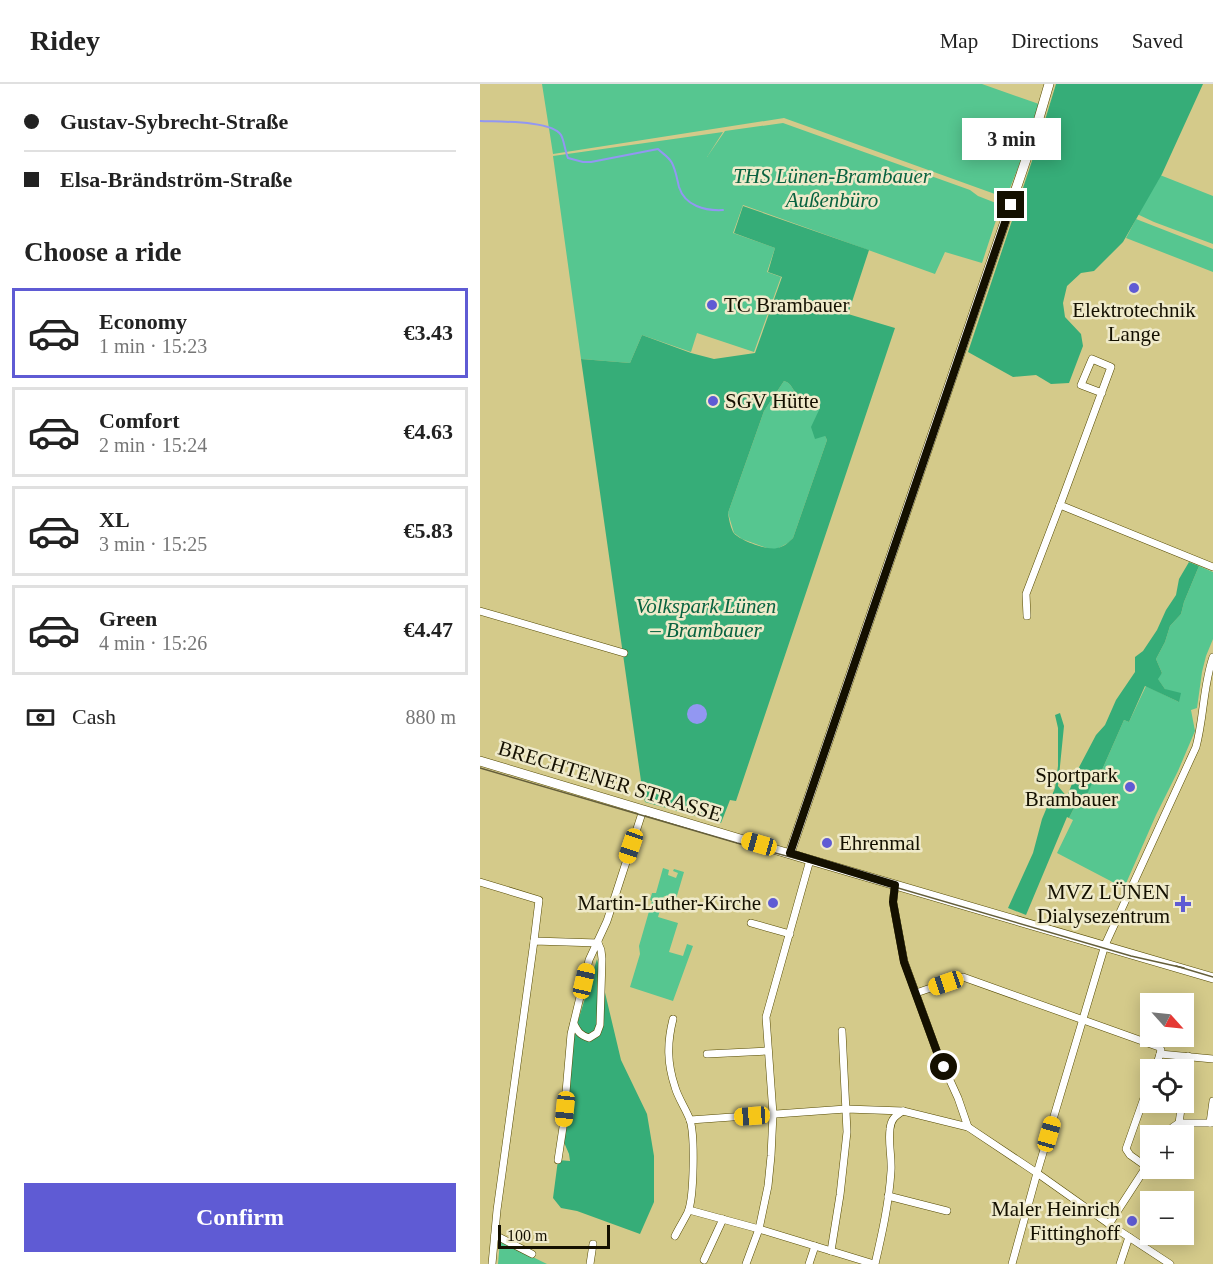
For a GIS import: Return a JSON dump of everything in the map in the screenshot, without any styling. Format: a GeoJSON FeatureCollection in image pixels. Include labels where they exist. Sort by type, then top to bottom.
{"type":"FeatureCollection","features":[{"type":"Feature","properties":{"kind":"street"},"geometry":{"type":"LineString","coordinates":[[790,853],[1032,142],[1049,84]]}},
{"type":"Feature","properties":{"kind":"street"},"geometry":{"type":"LineString","coordinates":[[1027,616],[1026,594],[1112,367],[1092,359],[1082,385],[1102,393]]}},
{"type":"Feature","properties":{"kind":"street"},"geometry":{"type":"LineString","coordinates":[[1060,505],[1213,567]]}},
{"type":"Feature","properties":{"kind":"street"},"geometry":{"type":"LineString","coordinates":[[480,610],[624,654]]}},
{"type":"Feature","properties":{"kind":"street"},"geometry":{"type":"LineString","coordinates":[[1012,1264],[1105,946],[1196,747],[1206,684],[1213,657]]}},
{"type":"Feature","properties":{"kind":"street","name":"BRECHTENER STRASSE"},"geometry":{"type":"LineString","coordinates":[[480,761],[1213,978]]}},
{"type":"Feature","properties":{"kind":"street"},"geometry":{"type":"LineString","coordinates":[[558,1160],[571,1034],[589,960],[607,921],[643,810]]}},
{"type":"Feature","properties":{"kind":"street"},"geometry":{"type":"LineString","coordinates":[[746,1264],[759,1229],[768,1186],[773,1114],[766,1017],[810,860]]}},
{"type":"Feature","properties":{"kind":"street"},"geometry":{"type":"LineString","coordinates":[[480,882],[539,900],[492,1264]]}},
{"type":"Feature","properties":{"kind":"street"},"geometry":{"type":"LineString","coordinates":[[895,885],[893,902],[904,962],[968,1127]]}},
{"type":"Feature","properties":{"kind":"street"},"geometry":{"type":"LineString","coordinates":[[751,923],[790,934]]}},
{"type":"Feature","properties":{"kind":"street"},"geometry":{"type":"LineString","coordinates":[[534,941],[597,943]]}},
{"type":"Feature","properties":{"kind":"street"},"geometry":{"type":"LineString","coordinates":[[574,1024],[582,1036],[589,1038],[597,1033],[601,1015],[602,979],[601,950],[597,943]]}},
{"type":"Feature","properties":{"kind":"street"},"geometry":{"type":"LineString","coordinates":[[916,993],[963,977],[1082,1019],[1160,1050],[1213,1059]]}},
{"type":"Feature","properties":{"kind":"street"},"geometry":{"type":"LineString","coordinates":[[673,1019],[668,1055],[675,1087],[690,1120],[693,1174],[689,1210],[675,1236]]}},
{"type":"Feature","properties":{"kind":"street"},"geometry":{"type":"LineString","coordinates":[[831,1251],[847,1132],[842,1032]]}},
{"type":"Feature","properties":{"kind":"street"},"geometry":{"type":"LineString","coordinates":[[707,1054],[768,1050]]}},
{"type":"Feature","properties":{"kind":"street"},"geometry":{"type":"LineString","coordinates":[[1158,1059],[1160,1050]]}},
{"type":"Feature","properties":{"kind":"street"},"geometry":{"type":"LineString","coordinates":[[1176,1125],[1179,1123],[1211,1123],[1213,1101]]}},
{"type":"Feature","properties":{"kind":"street"},"geometry":{"type":"LineString","coordinates":[[690,1120],[846,1109],[903,1111],[968,1127],[1170,1264]]}},
{"type":"Feature","properties":{"kind":"street"},"geometry":{"type":"LineString","coordinates":[[1140,1109],[1126,1149],[1130,1155],[1140,1160]]}},
{"type":"Feature","properties":{"kind":"street"},"geometry":{"type":"LineString","coordinates":[[689,1210],[874,1264],[883,1231],[888,1196],[891,1169],[889,1130],[893,1118],[903,1111]]}},
{"type":"Feature","properties":{"kind":"street"},"geometry":{"type":"LineString","coordinates":[[1179,1123],[1180,1113]]}},
{"type":"Feature","properties":{"kind":"street"},"geometry":{"type":"LineString","coordinates":[[1109,1224],[1140,1178]]}},
{"type":"Feature","properties":{"kind":"street"},"geometry":{"type":"LineString","coordinates":[[888,1196],[948,1211]]}},
{"type":"Feature","properties":{"kind":"street"},"geometry":{"type":"LineString","coordinates":[[704,1260],[723,1219]]}},
{"type":"Feature","properties":{"kind":"street"},"geometry":{"type":"LineString","coordinates":[[495,1235],[532,1254]]}},
{"type":"Feature","properties":{"kind":"street"},"geometry":{"type":"LineString","coordinates":[[1120,1264],[1129,1237]]}},
{"type":"Feature","properties":{"kind":"street"},"geometry":{"type":"LineString","coordinates":[[590,1264],[593,1244]]}},
{"type":"Feature","properties":{"kind":"street"},"geometry":{"type":"LineString","coordinates":[[809,1264],[815,1246]]}},
{"type":"Feature","properties":{"kind":"green space"},"geometry":{"type":"Polygon","coordinates":[[[542,84],[982,84],[1039,104],[1029,140],[1006,198],[784,118],[553,154],[542,84]]]}},
{"type":"Feature","properties":{"kind":"green space"},"geometry":{"type":"Polygon","coordinates":[[[1056,84],[1203,84],[1162,174],[1123,242],[1094,271],[1081,273],[1067,286],[1063,303],[1065,317],[1081,334],[1083,346],[1069,383],[1051,384],[1036,375],[1013,377],[968,352],[1056,84]]]}},
{"type":"Feature","properties":{"kind":"green space","name":"THS Lünen-Brambauer Außenbüro"},"geometry":{"type":"Polygon","coordinates":[[[783,123],[970,190],[978,196],[1001,205],[982,263],[945,252],[935,274],[743,205],[733,233],[775,248],[767,272],[781,277],[754,352],[697,333],[691,352],[642,335],[630,363],[581,359],[553,156],[723,132],[707,157],[725,131],[783,123]]]}},
{"type":"Feature","properties":{"kind":"green space"},"geometry":{"type":"Polygon","coordinates":[[[1160,175],[1213,196],[1213,244],[1137,214],[1160,175]]]}},
{"type":"Feature","properties":{"kind":"green space","name":"Volkspark Lünen – Brambauer"},"geometry":{"type":"Polygon","coordinates":[[[743,206],[869,250],[848,314],[895,328],[736,801],[730,800],[721,823],[645,802],[581,359],[630,363],[642,335],[714,359],[755,353],[782,277],[768,272],[775,248],[734,233],[743,206]],[[784,381],[764,411],[728,513],[731,527],[736,535],[754,544],[773,549],[793,538],[827,440],[825,436],[815,439],[811,427],[820,408],[818,400],[800,396],[784,381]]]}},
{"type":"Feature","properties":{"kind":"green space"},"geometry":{"type":"Polygon","coordinates":[[[1136,219],[1213,249],[1213,272],[1126,238],[1136,219]]]}},
{"type":"Feature","properties":{"kind":"green space"},"geometry":{"type":"Polygon","coordinates":[[[784,381],[789,383],[800,396],[818,400],[827,440],[793,538],[775,550],[742,539],[734,533],[728,513],[764,411],[784,381]]]}},
{"type":"Feature","properties":{"kind":"green space"},"geometry":{"type":"Polygon","coordinates":[[[1189,562],[1199,566],[1181,614],[1170,626],[1156,659],[1162,673],[1158,679],[1165,689],[1181,693],[1179,702],[1145,686],[1129,722],[1124,720],[1102,770],[1099,769],[1082,805],[1077,802],[1069,818],[1067,817],[1026,915],[1008,908],[1033,853],[1042,819],[1055,788],[1058,766],[1058,728],[1055,715],[1060,713],[1064,726],[1058,786],[1067,797],[1076,773],[1096,735],[1105,725],[1116,700],[1135,672],[1135,657],[1143,651],[1157,630],[1176,595],[1179,579],[1189,562]]]}},
{"type":"Feature","properties":{"kind":"green space","name":"Sportpark Brambauer"},"geometry":{"type":"Polygon","coordinates":[[[1199,566],[1213,572],[1213,639],[1202,672],[1197,708],[1191,710],[1195,731],[1124,888],[1057,853],[1073,820],[1069,818],[1077,802],[1082,804],[1099,769],[1102,770],[1124,720],[1129,722],[1146,686],[1179,702],[1157,678],[1162,673],[1156,659],[1170,626],[1181,614],[1199,566]]]}},
{"type":"Feature","properties":{"kind":"green space"},"geometry":{"type":"Polygon","coordinates":[[[663,868],[669,870],[668,875],[676,878],[678,873],[673,871],[674,869],[684,872],[676,899],[664,896],[658,917],[678,923],[669,952],[683,956],[687,944],[693,946],[673,1001],[630,987],[640,954],[639,946],[652,901],[650,900],[652,893],[656,893],[663,868]]]}},
{"type":"Feature","properties":{"kind":"green space"},"geometry":{"type":"Polygon","coordinates":[[[597,959],[621,1060],[647,1114],[654,1156],[654,1202],[640,1234],[577,1211],[561,1208],[553,1198],[558,1160],[570,1161],[563,1140],[574,1034],[597,959]]]}},
{"type":"Feature","properties":{"kind":"green space"},"geometry":{"type":"Polygon","coordinates":[[[500,1241],[547,1264],[498,1264],[500,1241]]]}},
{"type":"Feature","properties":{"kind":"water"},"geometry":{"type":"Polygon","coordinates":[[[697,704],[704,707],[707,714],[704,721],[697,724],[690,721],[687,714],[690,707],[697,704]]]}},
{"type":"Feature","properties":{"kind":"waterway"},"geometry":{"type":"LineString","coordinates":[[480,121],[536,124],[556,130],[561,135],[568,158],[583,162],[658,149],[672,163],[679,187],[686,199],[696,206],[723,210]]}},
{"type":"Feature","properties":{"kind":"tram line"},"geometry":{"type":"LineString","coordinates":[[480,768],[1131,956],[1184,968]]}},
{"type":"Feature","properties":{"kind":"tram line"},"geometry":{"type":"LineString","coordinates":[[1176,966],[1213,977]]}},
{"type":"Feature","properties":{"kind":"place","name":"Elektrotechnik Lange"},"geometry":{"type":"Point","coordinates":[1134,288]}},
{"type":"Feature","properties":{"kind":"place","name":"TC Brambauer"},"geometry":{"type":"Point","coordinates":[712,305]}},
{"type":"Feature","properties":{"kind":"place","name":"SGV Hütte"},"geometry":{"type":"Point","coordinates":[713,401]}},
{"type":"Feature","properties":{"kind":"place","name":"Sportpark Brambauer"},"geometry":{"type":"Point","coordinates":[1130,787]}},
{"type":"Feature","properties":{"kind":"place","name":"Ehrenmal"},"geometry":{"type":"Point","coordinates":[827,843]}},
{"type":"Feature","properties":{"kind":"place","name":"Martin-Luther-Kirche"},"geometry":{"type":"Point","coordinates":[773,903]}},
{"type":"Feature","properties":{"kind":"place","name":"MVZ LÜNEN Dialysezentrum"},"geometry":{"type":"Point","coordinates":[1183,904]}},
{"type":"Feature","properties":{"kind":"place","name":"Maler Heinrich Fittinghoff"},"geometry":{"type":"Point","coordinates":[1132,1221]}},
{"type":"Feature","properties":{"kind":"route"},"geometry":{"type":"LineString","coordinates":[[944,1067],[904,962],[893,902],[895,885],[790,853],[1011,205]]}}]}
